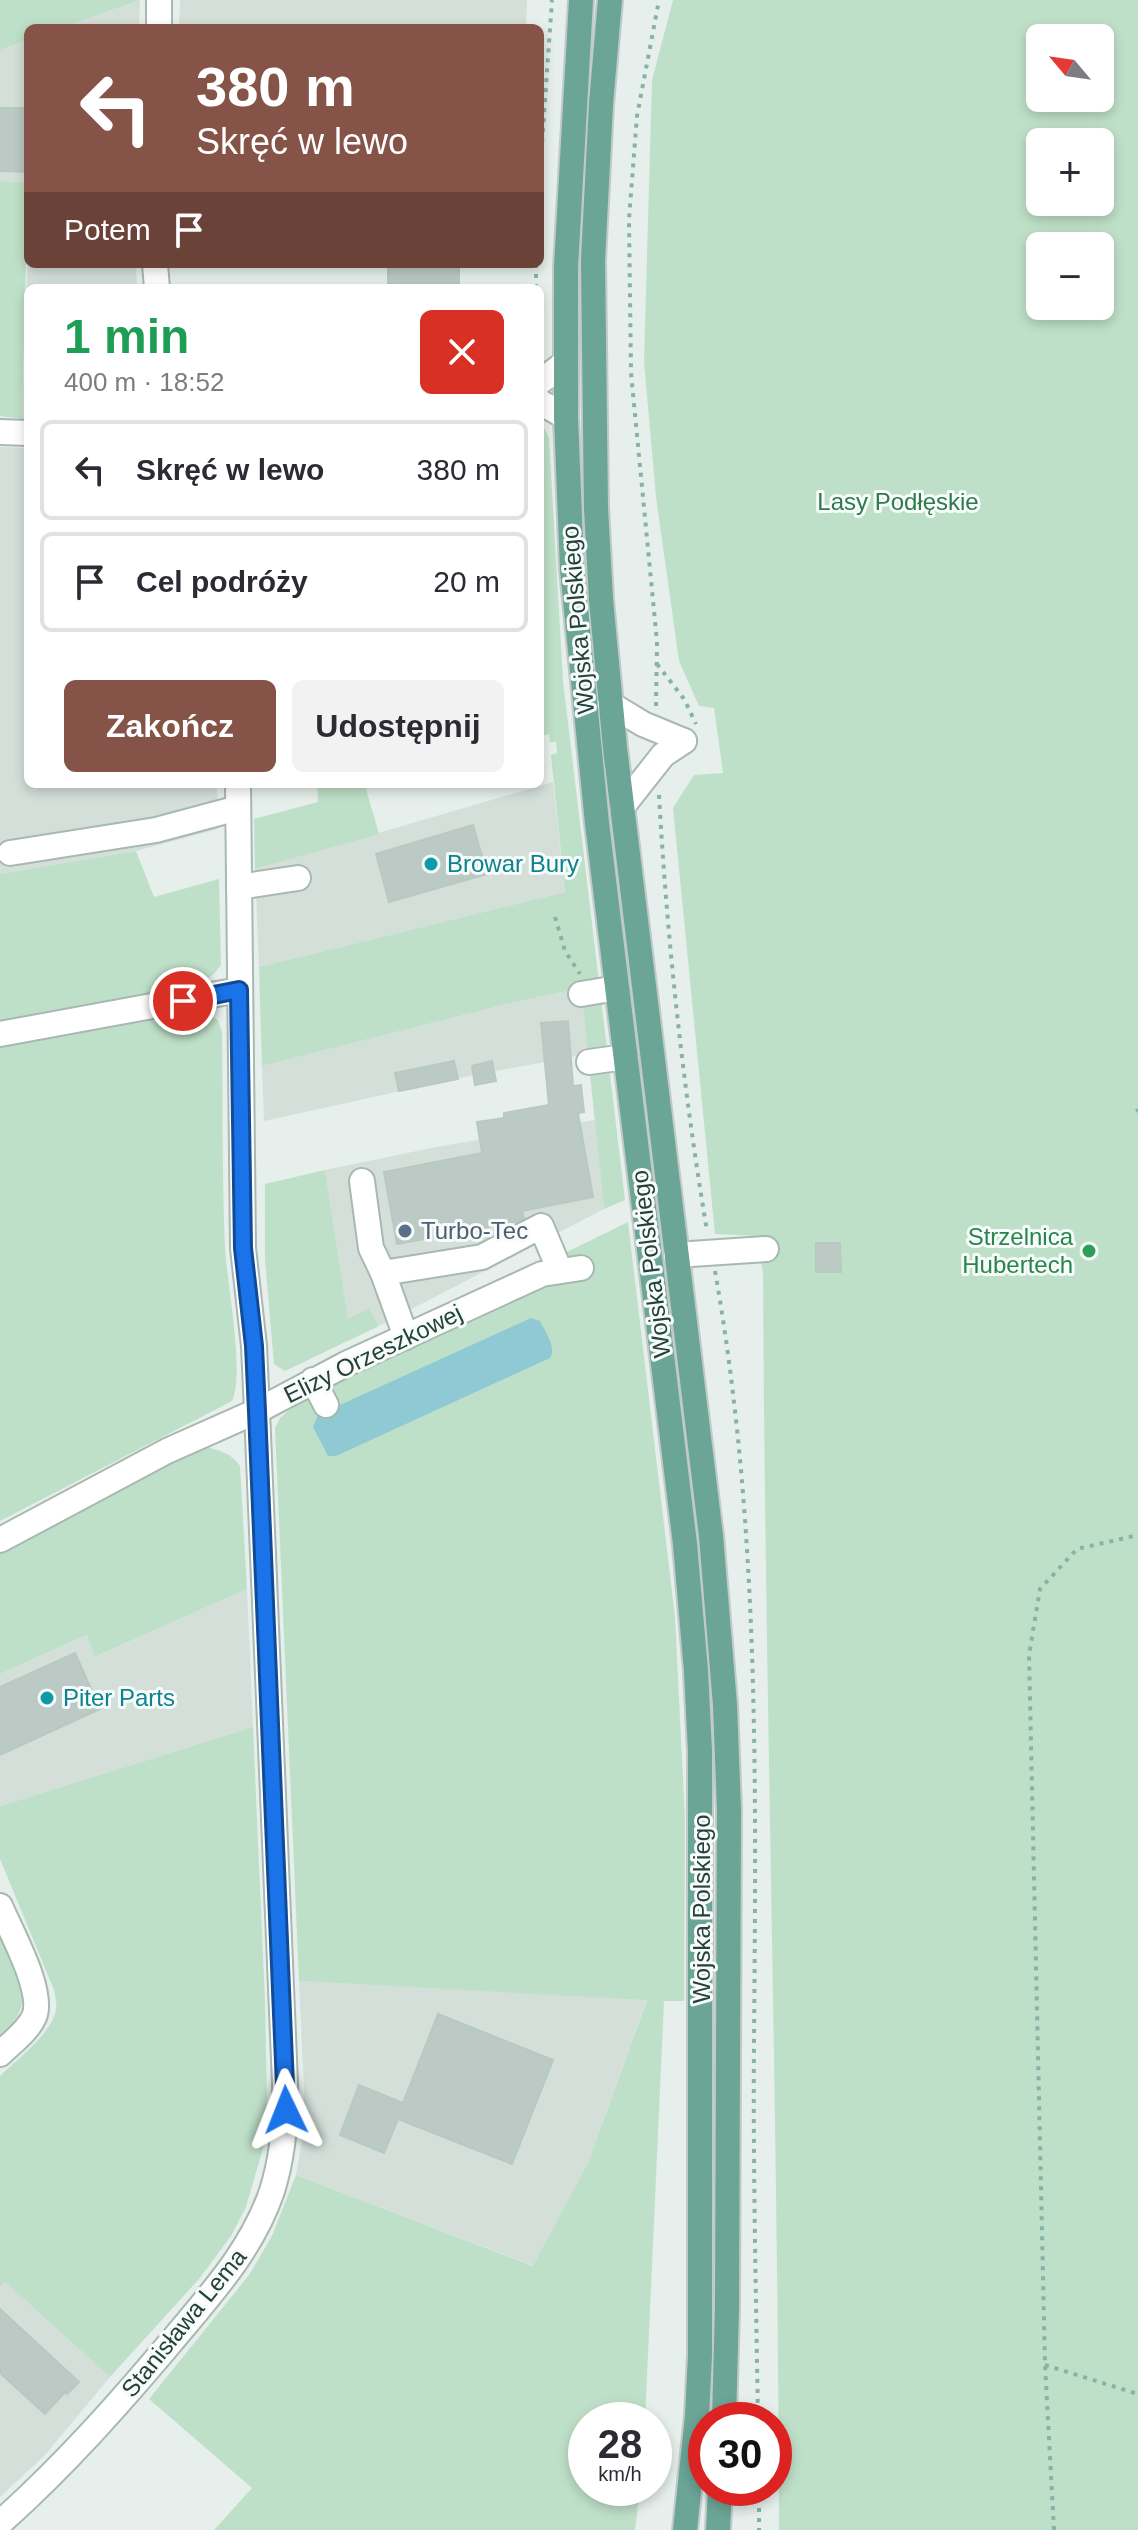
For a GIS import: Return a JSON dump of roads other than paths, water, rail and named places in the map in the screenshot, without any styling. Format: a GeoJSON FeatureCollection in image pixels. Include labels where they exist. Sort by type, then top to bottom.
{"type":"FeatureCollection","features":[{"type":"Feature","properties":{"kind":"main road","name":"Wojska Polskiego"},"geometry":{"type":"LineString","coordinates":[[581,0],[568,210],[566,417],[572,569],[617,988],[685,1544],[700,1751],[700,2355],[685,2530]]}},
{"type":"Feature","properties":{"kind":"main road","name":"Wojska Polskiego"},"geometry":{"type":"LineString","coordinates":[[610,0],[596,200],[593,385],[597,539],[610,704],[713,1549],[725,1705],[729,1841],[728,2291],[725,2402]]}},
{"type":"Feature","properties":{"kind":"main road"},"geometry":{"type":"LineString","coordinates":[[718,2530],[719,2506]]}},
{"type":"Feature","properties":{"kind":"street"},"geometry":{"type":"LineString","coordinates":[[159,0],[159,24]]}},
{"type":"Feature","properties":{"kind":"street"},"geometry":{"type":"LineString","coordinates":[[544,379],[566,362]]}},
{"type":"Feature","properties":{"kind":"street"},"geometry":{"type":"LineString","coordinates":[[544,404],[566,417]]}},
{"type":"Feature","properties":{"kind":"street"},"geometry":{"type":"LineString","coordinates":[[0,432],[24,433]]}},
{"type":"Feature","properties":{"kind":"street"},"geometry":{"type":"LineString","coordinates":[[610,704],[657,731],[684,741],[663,755],[622,807]]}},
{"type":"Feature","properties":{"kind":"street"},"geometry":{"type":"LineString","coordinates":[[10,853],[156,830],[238,796]]}},
{"type":"Feature","properties":{"kind":"street","name":"Stanisława Lema"},"geometry":{"type":"LineString","coordinates":[[0,2523],[97,2429],[229,2273],[252,2237],[279,2166],[286,2110],[254,1346],[243,1248],[238,796]]}},
{"type":"Feature","properties":{"kind":"street"},"geometry":{"type":"LineString","coordinates":[[239,887],[298,878]]}},
{"type":"Feature","properties":{"kind":"street"},"geometry":{"type":"LineString","coordinates":[[587,993],[617,988]]}},
{"type":"Feature","properties":{"kind":"street"},"geometry":{"type":"LineString","coordinates":[[0,1034],[239,990]]}},
{"type":"Feature","properties":{"kind":"street"},"geometry":{"type":"LineString","coordinates":[[589,1062],[625,1057]]}},
{"type":"Feature","properties":{"kind":"street"},"geometry":{"type":"LineString","coordinates":[[362,1181],[371,1248],[406,1337]]}},
{"type":"Feature","properties":{"kind":"street","name":"Elizy Orzeszkowej"},"geometry":{"type":"LineString","coordinates":[[0,1540],[154,1458],[257,1411],[346,1364],[542,1274],[570,1270],[541,1226],[482,1257],[383,1273]]}},
{"type":"Feature","properties":{"kind":"street"},"geometry":{"type":"LineString","coordinates":[[676,1255],[766,1249]]}},
{"type":"Feature","properties":{"kind":"street"},"geometry":{"type":"LineString","coordinates":[[313,1380],[326,1405]]}},
{"type":"Feature","properties":{"kind":"street"},"geometry":{"type":"LineString","coordinates":[[0,1906],[37,2002],[32,2021],[0,2054]]}},
{"type":"Feature","properties":{"kind":"water"},"geometry":{"type":"Polygon","coordinates":[[[531,1318],[540,1321],[547,1335],[552,1349],[550,1358],[336,1456],[328,1456],[313,1427],[318,1415],[531,1318]]]}},
{"type":"Feature","properties":{"kind":"place","name":"Browar Bury"},"geometry":{"type":"Point","coordinates":[431,864]}},
{"type":"Feature","properties":{"kind":"place","name":"Turbo-Tec"},"geometry":{"type":"Point","coordinates":[405,1231]}},
{"type":"Feature","properties":{"kind":"place","name":"Strzelnica Hubertech"},"geometry":{"type":"Point","coordinates":[1089,1251]}},
{"type":"Feature","properties":{"kind":"place","name":"Piter Parts"},"geometry":{"type":"Point","coordinates":[47,1698]}},
{"type":"Feature","properties":{"kind":"park label","name":"Lasy Podłęskie"},"geometry":{"type":"Point","coordinates":[898,502]}}]}
